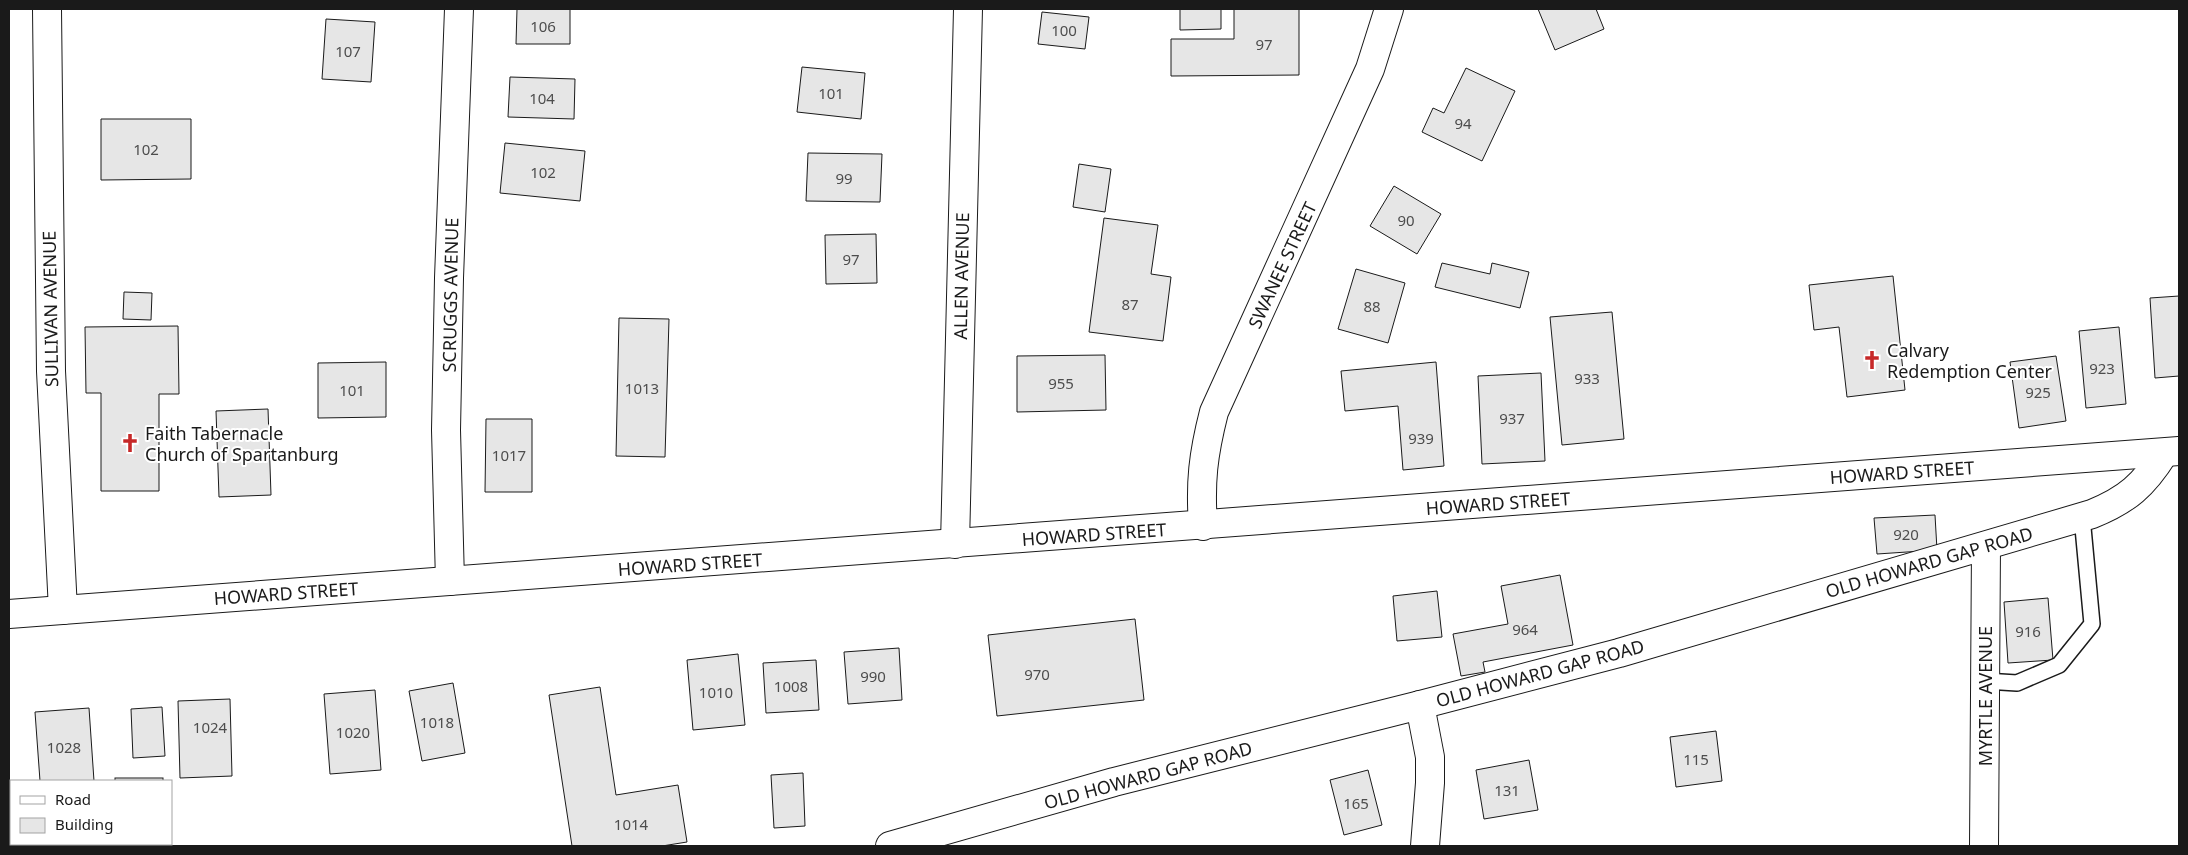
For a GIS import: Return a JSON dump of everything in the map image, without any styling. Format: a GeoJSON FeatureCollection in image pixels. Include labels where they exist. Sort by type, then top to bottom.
{"type":"FeatureCollection","features":[{"type":"Feature","properties":{"kind":"street","name":"SULLIVAN AVENUE"},"geometry":{"type":"LineString","coordinates":[[47,9],[51,372],[63,610]]}},
{"type":"Feature","properties":{"kind":"street","name":"SCRUGGS AVENUE"},"geometry":{"type":"LineString","coordinates":[[450,581],[447,420],[459,9]]}},
{"type":"Feature","properties":{"kind":"street","name":"ALLEN AVENUE"},"geometry":{"type":"LineString","coordinates":[[955,544],[968,9]]}},
{"type":"Feature","properties":{"kind":"street","name":"SWANEE STREET"},"geometry":{"type":"LineString","coordinates":[[1203,526],[1201,488],[1205,450],[1214,412],[1370,69],[1389,9]]}},
{"type":"Feature","properties":{"kind":"street","name":"HOWARD STREET"},"geometry":{"type":"LineString","coordinates":[[9,614],[2172,452]]}},
{"type":"Feature","properties":{"kind":"street","name":"OLD HOWARD GAP ROAD"},"geometry":{"type":"LineString","coordinates":[[890,846],[1114,782],[1619,653],[2082,517],[2114,505],[2134,491],[2172,452]]}},
{"type":"Feature","properties":{"kind":"street","name":"MYRTLE AVENUE"},"geometry":{"type":"LineString","coordinates":[[1984,846],[1986,546]]}},
{"type":"Feature","properties":{"kind":"street"},"geometry":{"type":"LineString","coordinates":[[1420,705],[1430,757],[1425,846]]}},
{"type":"Feature","properties":{"kind":"lane"},"geometry":{"type":"LineString","coordinates":[[1985,681],[2017,683],[2058,666],[2092,624],[2082,517]]}},
{"type":"Feature","properties":{"kind":"building"},"geometry":{"type":"Polygon","coordinates":[[[517,9],[570,9],[570,44],[516,44],[517,9]]]}},
{"type":"Feature","properties":{"kind":"building"},"geometry":{"type":"Polygon","coordinates":[[[1180,9],[1221,9],[1221,29],[1180,30],[1180,9]]]}},
{"type":"Feature","properties":{"kind":"building"},"geometry":{"type":"Polygon","coordinates":[[[1234,9],[1299,9],[1299,75],[1171,76],[1171,39],[1234,39],[1234,9]]]}},
{"type":"Feature","properties":{"kind":"building"},"geometry":{"type":"Polygon","coordinates":[[[1538,9],[1596,9],[1604,29],[1555,50],[1538,9]]]}},
{"type":"Feature","properties":{"kind":"building"},"geometry":{"type":"Polygon","coordinates":[[[1042,12],[1089,17],[1085,49],[1038,44],[1042,12]]]}},
{"type":"Feature","properties":{"kind":"building"},"geometry":{"type":"Polygon","coordinates":[[[326,19],[375,22],[371,82],[322,79],[326,19]]]}},
{"type":"Feature","properties":{"kind":"building"},"geometry":{"type":"Polygon","coordinates":[[[802,67],[865,73],[861,119],[797,112],[802,67]]]}},
{"type":"Feature","properties":{"kind":"building"},"geometry":{"type":"Polygon","coordinates":[[[1466,68],[1515,91],[1482,161],[1422,132],[1433,108],[1444,113],[1466,68]]]}},
{"type":"Feature","properties":{"kind":"building"},"geometry":{"type":"Polygon","coordinates":[[[510,77],[575,79],[574,119],[508,117],[510,77]]]}},
{"type":"Feature","properties":{"kind":"building"},"geometry":{"type":"Polygon","coordinates":[[[101,119],[191,119],[191,179],[101,180],[101,119]]]}},
{"type":"Feature","properties":{"kind":"building"},"geometry":{"type":"Polygon","coordinates":[[[505,143],[585,151],[580,201],[500,193],[505,143]]]}},
{"type":"Feature","properties":{"kind":"building"},"geometry":{"type":"Polygon","coordinates":[[[808,153],[882,154],[880,202],[806,201],[808,153]]]}},
{"type":"Feature","properties":{"kind":"building"},"geometry":{"type":"Polygon","coordinates":[[[1079,164],[1111,169],[1105,212],[1073,207],[1079,164]]]}},
{"type":"Feature","properties":{"kind":"building"},"geometry":{"type":"Polygon","coordinates":[[[1394,186],[1441,214],[1417,254],[1370,226],[1394,186]]]}},
{"type":"Feature","properties":{"kind":"building"},"geometry":{"type":"Polygon","coordinates":[[[1104,218],[1158,225],[1151,274],[1171,277],[1163,341],[1089,332],[1104,218]]]}},
{"type":"Feature","properties":{"kind":"building"},"geometry":{"type":"Polygon","coordinates":[[[876,234],[877,283],[826,284],[825,235],[876,234]]]}},
{"type":"Feature","properties":{"kind":"building"},"geometry":{"type":"Polygon","coordinates":[[[1442,263],[1490,274],[1492,263],[1529,272],[1520,308],[1435,287],[1442,263]]]}},
{"type":"Feature","properties":{"kind":"building"},"geometry":{"type":"Polygon","coordinates":[[[1356,269],[1405,283],[1388,343],[1338,329],[1356,269]]]}},
{"type":"Feature","properties":{"kind":"building","name":"Calvary Redemption Center"},"geometry":{"type":"Polygon","coordinates":[[[1893,276],[1905,390],[1847,397],[1839,327],[1814,330],[1809,285],[1893,276]]]}},
{"type":"Feature","properties":{"kind":"building"},"geometry":{"type":"Polygon","coordinates":[[[124,292],[152,293],[151,320],[123,319],[124,292]]]}},
{"type":"Feature","properties":{"kind":"building"},"geometry":{"type":"Polygon","coordinates":[[[2179,296],[2179,376],[2155,378],[2150,298],[2179,296]]]}},
{"type":"Feature","properties":{"kind":"building"},"geometry":{"type":"Polygon","coordinates":[[[1612,312],[1624,439],[1562,445],[1550,317],[1612,312]]]}},
{"type":"Feature","properties":{"kind":"building"},"geometry":{"type":"Polygon","coordinates":[[[619,318],[669,319],[665,457],[616,456],[619,318]]]}},
{"type":"Feature","properties":{"kind":"building","name":"Faith Tabernacle Church of Spartanburg"},"geometry":{"type":"Polygon","coordinates":[[[178,326],[179,394],[159,394],[159,491],[101,491],[101,393],[86,393],[85,327],[178,326]]]}},
{"type":"Feature","properties":{"kind":"building"},"geometry":{"type":"Polygon","coordinates":[[[2119,327],[2126,404],[2086,408],[2079,331],[2119,327]]]}},
{"type":"Feature","properties":{"kind":"building"},"geometry":{"type":"Polygon","coordinates":[[[1105,355],[1106,410],[1017,412],[1017,356],[1105,355]]]}},
{"type":"Feature","properties":{"kind":"building"},"geometry":{"type":"Polygon","coordinates":[[[2056,356],[2066,421],[2019,428],[2010,362],[2056,356]]]}},
{"type":"Feature","properties":{"kind":"building"},"geometry":{"type":"Polygon","coordinates":[[[386,362],[386,417],[318,418],[318,363],[386,362]]]}},
{"type":"Feature","properties":{"kind":"building"},"geometry":{"type":"Polygon","coordinates":[[[1436,362],[1444,466],[1403,470],[1398,406],[1345,411],[1341,371],[1436,362]]]}},
{"type":"Feature","properties":{"kind":"building"},"geometry":{"type":"Polygon","coordinates":[[[1541,373],[1545,461],[1482,464],[1478,376],[1541,373]]]}},
{"type":"Feature","properties":{"kind":"building"},"geometry":{"type":"Polygon","coordinates":[[[268,409],[271,495],[219,497],[216,411],[268,409]]]}},
{"type":"Feature","properties":{"kind":"building"},"geometry":{"type":"Polygon","coordinates":[[[486,419],[532,419],[532,492],[485,492],[486,419]]]}},
{"type":"Feature","properties":{"kind":"building"},"geometry":{"type":"Polygon","coordinates":[[[1935,515],[1937,550],[1877,554],[1874,518],[1935,515]]]}},
{"type":"Feature","properties":{"kind":"building"},"geometry":{"type":"Polygon","coordinates":[[[1560,575],[1573,645],[1483,662],[1485,672],[1461,676],[1453,634],[1508,624],[1501,586],[1560,575]]]}},
{"type":"Feature","properties":{"kind":"building"},"geometry":{"type":"Polygon","coordinates":[[[1437,591],[1442,637],[1397,641],[1393,596],[1437,591]]]}},
{"type":"Feature","properties":{"kind":"building"},"geometry":{"type":"Polygon","coordinates":[[[2048,598],[2053,660],[2008,663],[2004,602],[2048,598]]]}},
{"type":"Feature","properties":{"kind":"building"},"geometry":{"type":"Polygon","coordinates":[[[1135,619],[1144,700],[997,716],[988,635],[1135,619]]]}},
{"type":"Feature","properties":{"kind":"building"},"geometry":{"type":"Polygon","coordinates":[[[899,648],[902,700],[848,704],[844,652],[899,648]]]}},
{"type":"Feature","properties":{"kind":"building"},"geometry":{"type":"Polygon","coordinates":[[[738,654],[745,725],[693,730],[687,660],[738,654]]]}},
{"type":"Feature","properties":{"kind":"building"},"geometry":{"type":"Polygon","coordinates":[[[816,660],[819,710],[766,713],[763,663],[816,660]]]}},
{"type":"Feature","properties":{"kind":"building"},"geometry":{"type":"Polygon","coordinates":[[[453,683],[465,753],[422,761],[409,691],[453,683]]]}},
{"type":"Feature","properties":{"kind":"building"},"geometry":{"type":"Polygon","coordinates":[[[600,687],[616,795],[678,785],[687,842],[662,846],[572,846],[549,695],[600,687]]]}},
{"type":"Feature","properties":{"kind":"building"},"geometry":{"type":"Polygon","coordinates":[[[375,690],[381,770],[330,774],[324,694],[375,690]]]}},
{"type":"Feature","properties":{"kind":"building"},"geometry":{"type":"Polygon","coordinates":[[[230,699],[232,776],[180,778],[178,701],[230,699]]]}},
{"type":"Feature","properties":{"kind":"building"},"geometry":{"type":"Polygon","coordinates":[[[162,707],[165,756],[133,758],[131,709],[162,707]]]}},
{"type":"Feature","properties":{"kind":"building"},"geometry":{"type":"Polygon","coordinates":[[[89,708],[94,780],[40,780],[35,712],[89,708]]]}},
{"type":"Feature","properties":{"kind":"building"},"geometry":{"type":"Polygon","coordinates":[[[1716,731],[1722,781],[1676,787],[1670,737],[1716,731]]]}},
{"type":"Feature","properties":{"kind":"building"},"geometry":{"type":"Polygon","coordinates":[[[1529,760],[1538,810],[1484,819],[1476,770],[1529,760]]]}},
{"type":"Feature","properties":{"kind":"building"},"geometry":{"type":"Polygon","coordinates":[[[1368,770],[1382,825],[1344,835],[1330,780],[1368,770]]]}},
{"type":"Feature","properties":{"kind":"building"},"geometry":{"type":"Polygon","coordinates":[[[803,773],[805,826],[774,828],[771,775],[803,773]]]}},
{"type":"Feature","properties":{"kind":"building"},"geometry":{"type":"Polygon","coordinates":[[[115,778],[163,778],[163,780],[115,780],[115,778]]]}},
{"type":"Feature","properties":{"kind":"place","name":"Calvary Redemption Center"},"geometry":{"type":"Point","coordinates":[1872,360]}},
{"type":"Feature","properties":{"kind":"place","name":"Faith Tabernacle Church of Spartanburg"},"geometry":{"type":"Point","coordinates":[130,443]}}]}
